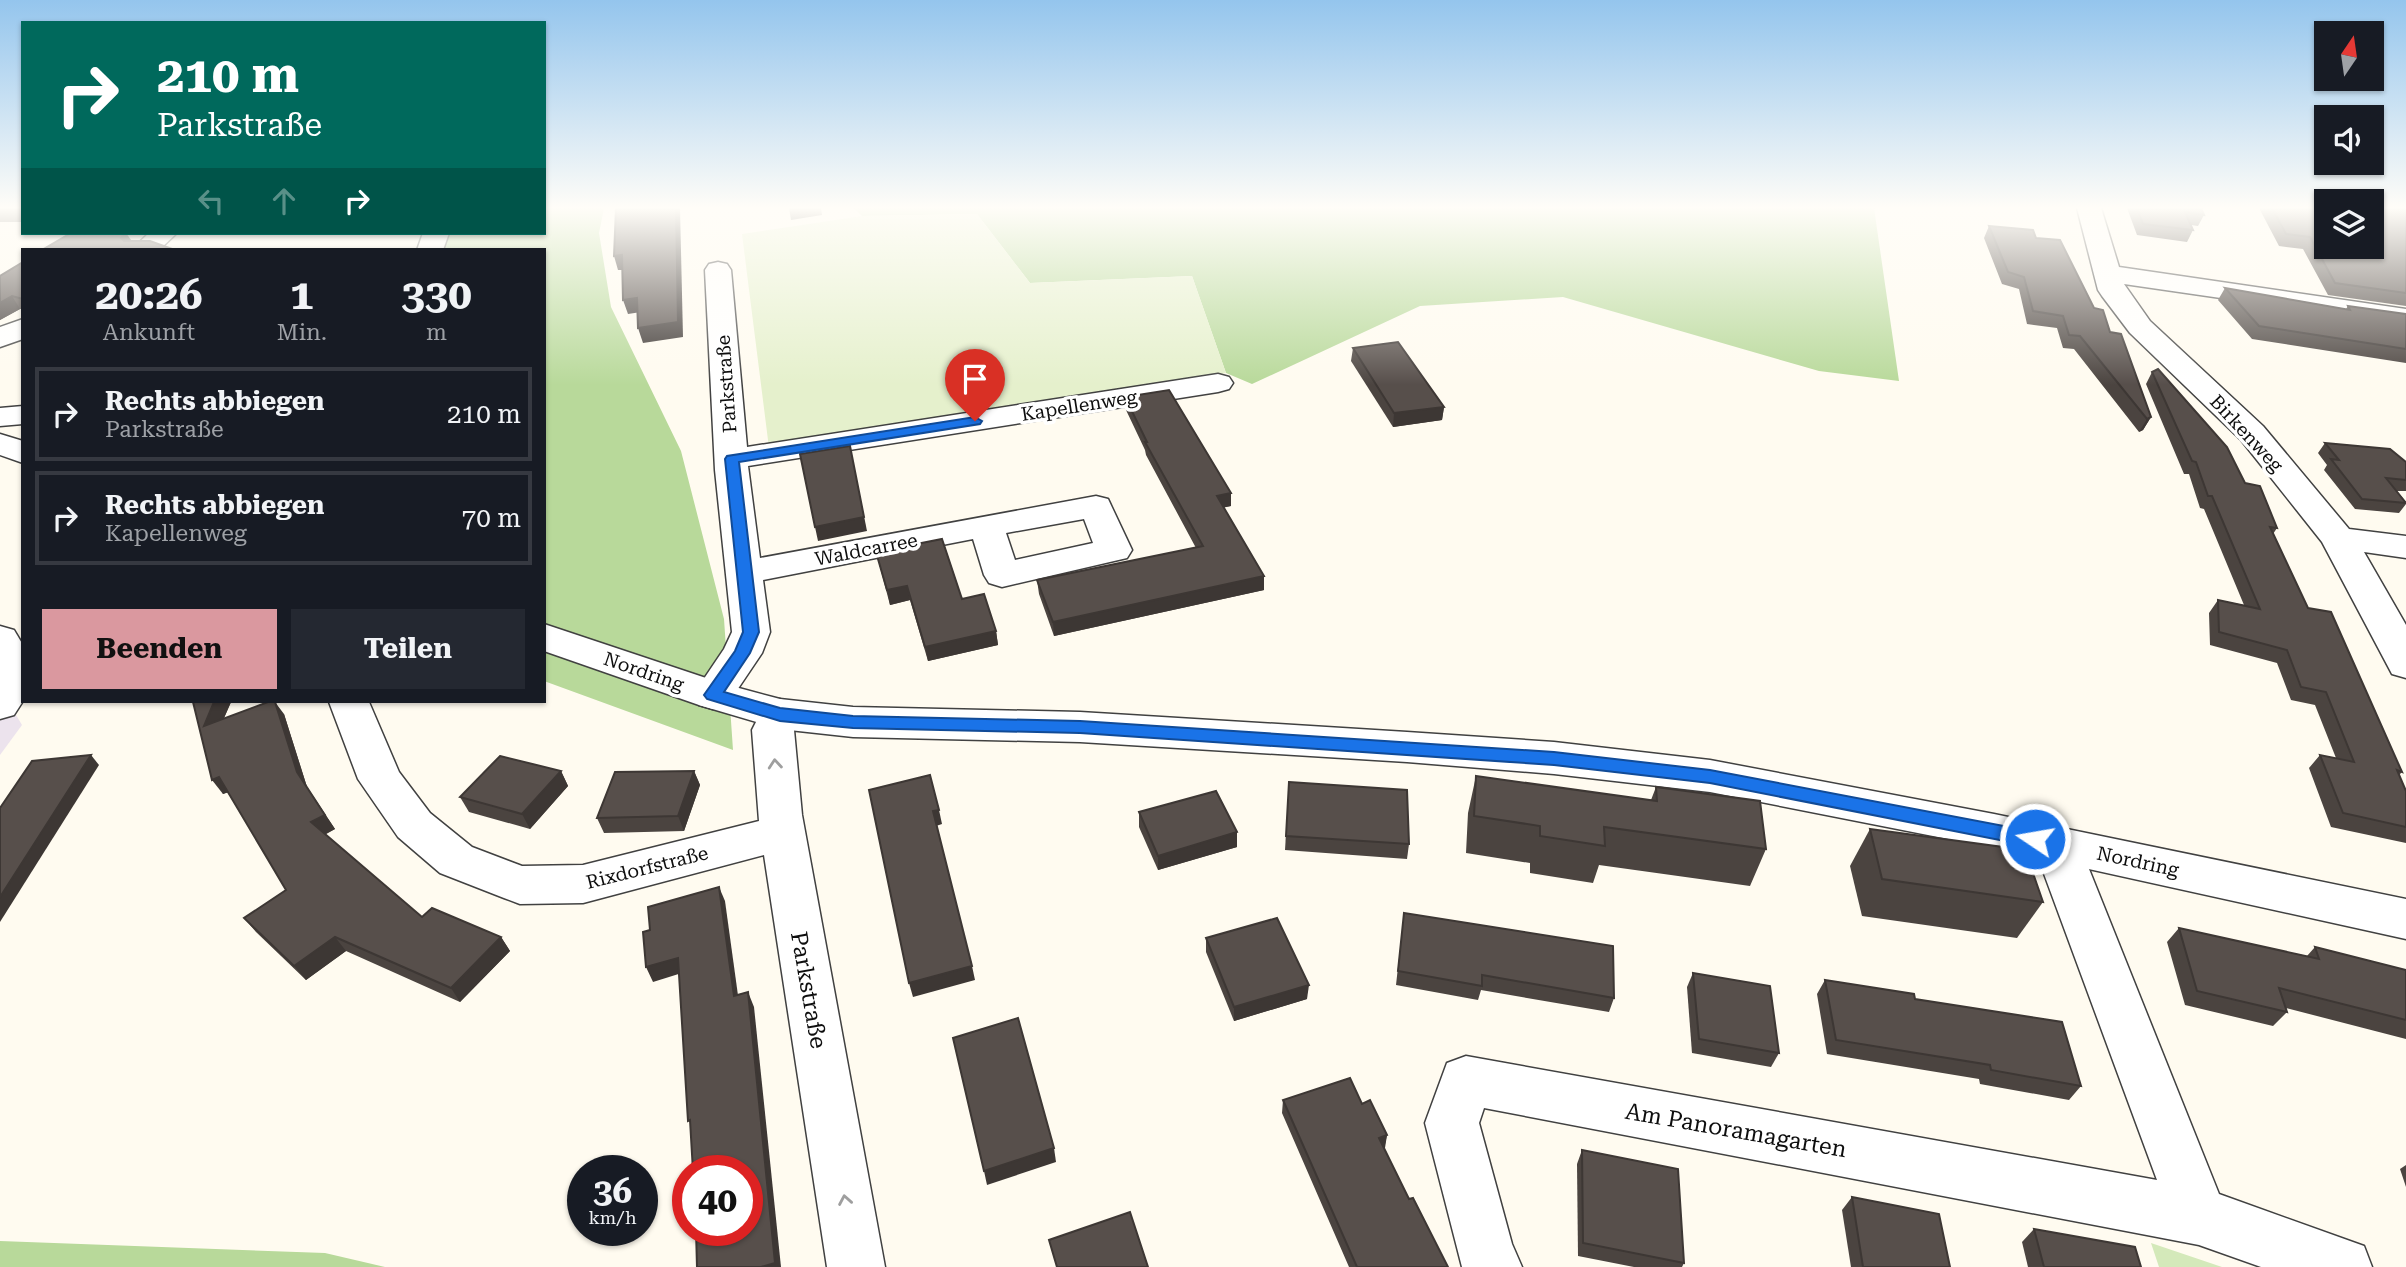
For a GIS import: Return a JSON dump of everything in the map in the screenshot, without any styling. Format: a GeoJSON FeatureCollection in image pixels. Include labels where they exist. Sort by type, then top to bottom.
{"type":"FeatureCollection","features":[{"type":"Feature","properties":{"kind":"street","name":"Birkenweg"},"geometry":{"type":"LineString","coordinates":[[2105,267],[2112,290],[2140,327],[2252,433],[2338,538],[2395,639],[2406,664]]}},
{"type":"Feature","properties":{"kind":"street","name":"Parkstraße"},"geometry":{"type":"LineString","coordinates":[[713,695],[742,653],[751,632],[732,459],[718,270]]}},
{"type":"Feature","properties":{"kind":"street"},"geometry":{"type":"LineString","coordinates":[[2107,273],[2406,317]]}},
{"type":"Feature","properties":{"kind":"street"},"geometry":{"type":"LineString","coordinates":[[0,338],[21,329]]}},
{"type":"Feature","properties":{"kind":"street","name":"Kapellenweg"},"geometry":{"type":"LineString","coordinates":[[732,459],[1219,383]]}},
{"type":"Feature","properties":{"kind":"street"},"geometry":{"type":"LineString","coordinates":[[0,417],[21,415]]}},
{"type":"Feature","properties":{"kind":"street"},"geometry":{"type":"LineString","coordinates":[[0,444],[21,452]]}},
{"type":"Feature","properties":{"kind":"street","name":"Waldcarree"},"geometry":{"type":"LineString","coordinates":[[745,572],[986,526]]}},
{"type":"Feature","properties":{"kind":"street"},"geometry":{"type":"LineString","coordinates":[[2338,538],[2406,547]]}},
{"type":"Feature","properties":{"kind":"street","name":"Nordring"},"geometry":{"type":"LineString","coordinates":[[546,638],[780,715],[853,722],[1093,728],[1554,758],[1710,776],[2056,844],[2406,919]]}},
{"type":"Feature","properties":{"kind":"street"},"geometry":{"type":"LineString","coordinates":[[0,639],[15,664],[12,684],[0,705]]}},
{"type":"Feature","properties":{"kind":"street","name":"Rixdorfstraße"},"geometry":{"type":"LineString","coordinates":[[349,703],[380,779],[414,825],[456,860],[520,885],[583,884],[783,832]]}},
{"type":"Feature","properties":{"kind":"street","name":"Parkstraße"},"geometry":{"type":"LineString","coordinates":[[780,715],[773,730],[783,832],[856,1267]]}},
{"type":"Feature","properties":{"kind":"street"},"geometry":{"type":"LineString","coordinates":[[2056,844],[2199,1216]]}},
{"type":"Feature","properties":{"kind":"street","name":"Am Panoramagarten"},"geometry":{"type":"LineString","coordinates":[[1493,1267],[1486,1254],[1452,1124],[1466,1080],[2199,1216],[2343,1267]]}},
{"type":"Feature","properties":{"kind":"shaded area"},"geometry":{"type":"Polygon","coordinates":[[[0,688],[22,725],[0,755],[0,688]]]}},
{"type":"Feature","properties":{"kind":"green space"},"geometry":{"type":"Polygon","coordinates":[[[546,267],[605,267],[611,307],[681,451],[724,619],[733,750],[546,682],[546,267]]]}},
{"type":"Feature","properties":{"kind":"green space"},"geometry":{"type":"Polygon","coordinates":[[[746,267],[1018,267],[1030,283],[1192,276],[1226,373],[769,448],[746,267]]]}},
{"type":"Feature","properties":{"kind":"green space"},"geometry":{"type":"Polygon","coordinates":[[[1018,267],[1883,267],[1899,381],[1819,371],[1563,297],[1420,306],[1252,384],[1226,373],[1192,276],[1030,283],[1018,267]]]}},
{"type":"Feature","properties":{"kind":"green space"},"geometry":{"type":"Polygon","coordinates":[[[0,1241],[325,1253],[385,1267],[0,1267],[0,1241]]]}},
{"type":"Feature","properties":{"kind":"green space"},"geometry":{"type":"Polygon","coordinates":[[[2151,1243],[2222,1267],[2159,1267],[2151,1243]]]}},
{"type":"Feature","properties":{"kind":"building"},"geometry":{"type":"Polygon","coordinates":[[[15,267],[21,267],[21,298],[12,296],[0,303],[0,276],[15,267]]]}},
{"type":"Feature","properties":{"kind":"building"},"geometry":{"type":"Polygon","coordinates":[[[622,267],[677,267],[678,322],[638,328],[637,298],[623,300],[622,267]]]}},
{"type":"Feature","properties":{"kind":"building"},"geometry":{"type":"Polygon","coordinates":[[[2006,267],[2074,267],[2094,308],[2103,310],[2110,332],[2121,334],[2151,417],[2147,419],[2080,336],[2069,335],[2063,316],[2033,311],[2024,277],[2008,272],[2006,267]]]}},
{"type":"Feature","properties":{"kind":"building"},"geometry":{"type":"Polygon","coordinates":[[[2326,267],[2406,267],[2406,293],[2335,283],[2326,267]]]}},
{"type":"Feature","properties":{"kind":"building"},"geometry":{"type":"Polygon","coordinates":[[[2225,288],[2350,310],[2348,306],[2406,314],[2406,349],[2259,326],[2225,288]]]}},
{"type":"Feature","properties":{"kind":"building"},"geometry":{"type":"Polygon","coordinates":[[[1398,342],[1444,407],[1394,413],[1353,348],[1398,342]]]}},
{"type":"Feature","properties":{"kind":"building"},"geometry":{"type":"Polygon","coordinates":[[[2158,369],[2227,447],[2245,483],[2260,486],[2277,528],[2270,527],[2308,608],[2331,612],[2402,772],[2397,770],[2406,791],[2406,827],[2343,813],[2320,755],[2354,762],[2326,692],[2301,687],[2287,650],[2219,632],[2218,600],[2260,609],[2212,496],[2208,496],[2196,462],[2192,461],[2152,372],[2158,369]]]}},
{"type":"Feature","properties":{"kind":"building"},"geometry":{"type":"Polygon","coordinates":[[[1169,390],[1231,493],[1217,496],[1264,576],[1053,622],[1037,580],[1203,546],[1145,442],[1125,397],[1169,390]]]}},
{"type":"Feature","properties":{"kind":"building"},"geometry":{"type":"Polygon","coordinates":[[[2325,443],[2390,449],[2406,462],[2406,480],[2386,478],[2406,503],[2362,499],[2331,459],[2339,460],[2325,443]]]}},
{"type":"Feature","properties":{"kind":"building"},"geometry":{"type":"Polygon","coordinates":[[[850,446],[864,517],[815,527],[800,454],[850,446]]]}},
{"type":"Feature","properties":{"kind":"building"},"geometry":{"type":"Polygon","coordinates":[[[942,539],[962,599],[984,594],[996,631],[925,647],[907,586],[887,590],[876,552],[942,539]]]}},
{"type":"Feature","properties":{"kind":"building"},"geometry":{"type":"Polygon","coordinates":[[[193,703],[214,703],[204,726],[265,703],[275,703],[297,772],[325,815],[311,822],[422,917],[432,908],[501,937],[451,988],[335,937],[294,966],[244,918],[286,890],[219,777],[212,780],[193,703]]]}},
{"type":"Feature","properties":{"kind":"building"},"geometry":{"type":"Polygon","coordinates":[[[91,755],[0,897],[0,808],[32,761],[91,755]]]}},
{"type":"Feature","properties":{"kind":"building"},"geometry":{"type":"Polygon","coordinates":[[[500,756],[561,771],[522,814],[460,797],[500,756]]]}},
{"type":"Feature","properties":{"kind":"building"},"geometry":{"type":"Polygon","coordinates":[[[694,771],[678,816],[597,818],[615,772],[694,771]]]}},
{"type":"Feature","properties":{"kind":"building"},"geometry":{"type":"Polygon","coordinates":[[[930,775],[939,810],[933,811],[972,966],[909,983],[869,790],[930,775]]]}},
{"type":"Feature","properties":{"kind":"building"},"geometry":{"type":"Polygon","coordinates":[[[1476,776],[1657,801],[1656,787],[1760,801],[1766,849],[1604,827],[1605,846],[1540,836],[1540,826],[1474,816],[1476,776]]]}},
{"type":"Feature","properties":{"kind":"building"},"geometry":{"type":"Polygon","coordinates":[[[1289,782],[1407,790],[1409,844],[1286,836],[1289,782]]]}},
{"type":"Feature","properties":{"kind":"building"},"geometry":{"type":"Polygon","coordinates":[[[1216,791],[1237,832],[1158,856],[1139,812],[1216,791]]]}},
{"type":"Feature","properties":{"kind":"building"},"geometry":{"type":"Polygon","coordinates":[[[1870,829],[2025,850],[2043,902],[1882,879],[1870,829]]]}},
{"type":"Feature","properties":{"kind":"building"},"geometry":{"type":"Polygon","coordinates":[[[719,887],[734,996],[748,992],[775,1263],[761,1267],[697,1267],[696,1246],[763,1246],[763,1155],[692,1155],[678,958],[646,967],[643,932],[650,930],[648,907],[719,887]]]}},
{"type":"Feature","properties":{"kind":"building"},"geometry":{"type":"Polygon","coordinates":[[[1404,913],[1613,946],[1614,998],[1482,975],[1482,986],[1398,971],[1404,913]]]}},
{"type":"Feature","properties":{"kind":"building"},"geometry":{"type":"Polygon","coordinates":[[[1277,918],[1309,985],[1234,1007],[1206,938],[1277,918]]]}},
{"type":"Feature","properties":{"kind":"building"},"geometry":{"type":"Polygon","coordinates":[[[2179,928],[2319,959],[2315,947],[2406,970],[2406,1020],[2279,988],[2287,1012],[2197,991],[2179,928]]]}},
{"type":"Feature","properties":{"kind":"building"},"geometry":{"type":"Polygon","coordinates":[[[1693,973],[1770,986],[1779,1053],[1699,1039],[1693,973]]]}},
{"type":"Feature","properties":{"kind":"building"},"geometry":{"type":"Polygon","coordinates":[[[1825,980],[1914,994],[1915,999],[2062,1022],[2081,1086],[1991,1070],[1990,1065],[1836,1040],[1825,980]]]}},
{"type":"Feature","properties":{"kind":"building"},"geometry":{"type":"Polygon","coordinates":[[[1018,1018],[1054,1148],[984,1171],[953,1038],[1018,1018]]]}},
{"type":"Feature","properties":{"kind":"building"},"geometry":{"type":"Polygon","coordinates":[[[1350,1078],[1362,1104],[1370,1100],[1387,1135],[1379,1138],[1409,1199],[1413,1198],[1448,1267],[1357,1267],[1283,1100],[1350,1078]]]}},
{"type":"Feature","properties":{"kind":"building"},"geometry":{"type":"Polygon","coordinates":[[[1582,1150],[1678,1169],[1684,1263],[1583,1243],[1582,1150]]]}},
{"type":"Feature","properties":{"kind":"building"},"geometry":{"type":"Polygon","coordinates":[[[1852,1197],[1939,1214],[1950,1267],[1863,1267],[1852,1197]]]}},
{"type":"Feature","properties":{"kind":"building"},"geometry":{"type":"Polygon","coordinates":[[[1130,1212],[1148,1267],[1057,1267],[1049,1240],[1130,1212]]]}},
{"type":"Feature","properties":{"kind":"building"},"geometry":{"type":"Polygon","coordinates":[[[2034,1229],[2135,1247],[2141,1267],[2044,1267],[2034,1229]]]}},
{"type":"Feature","properties":{"kind":"route"},"geometry":{"type":"LineString","coordinates":[[975,421],[732,459],[751,632],[742,653],[713,695],[780,715],[853,722],[1080,727],[1554,758],[1710,776],[2035,839]]}}]}
